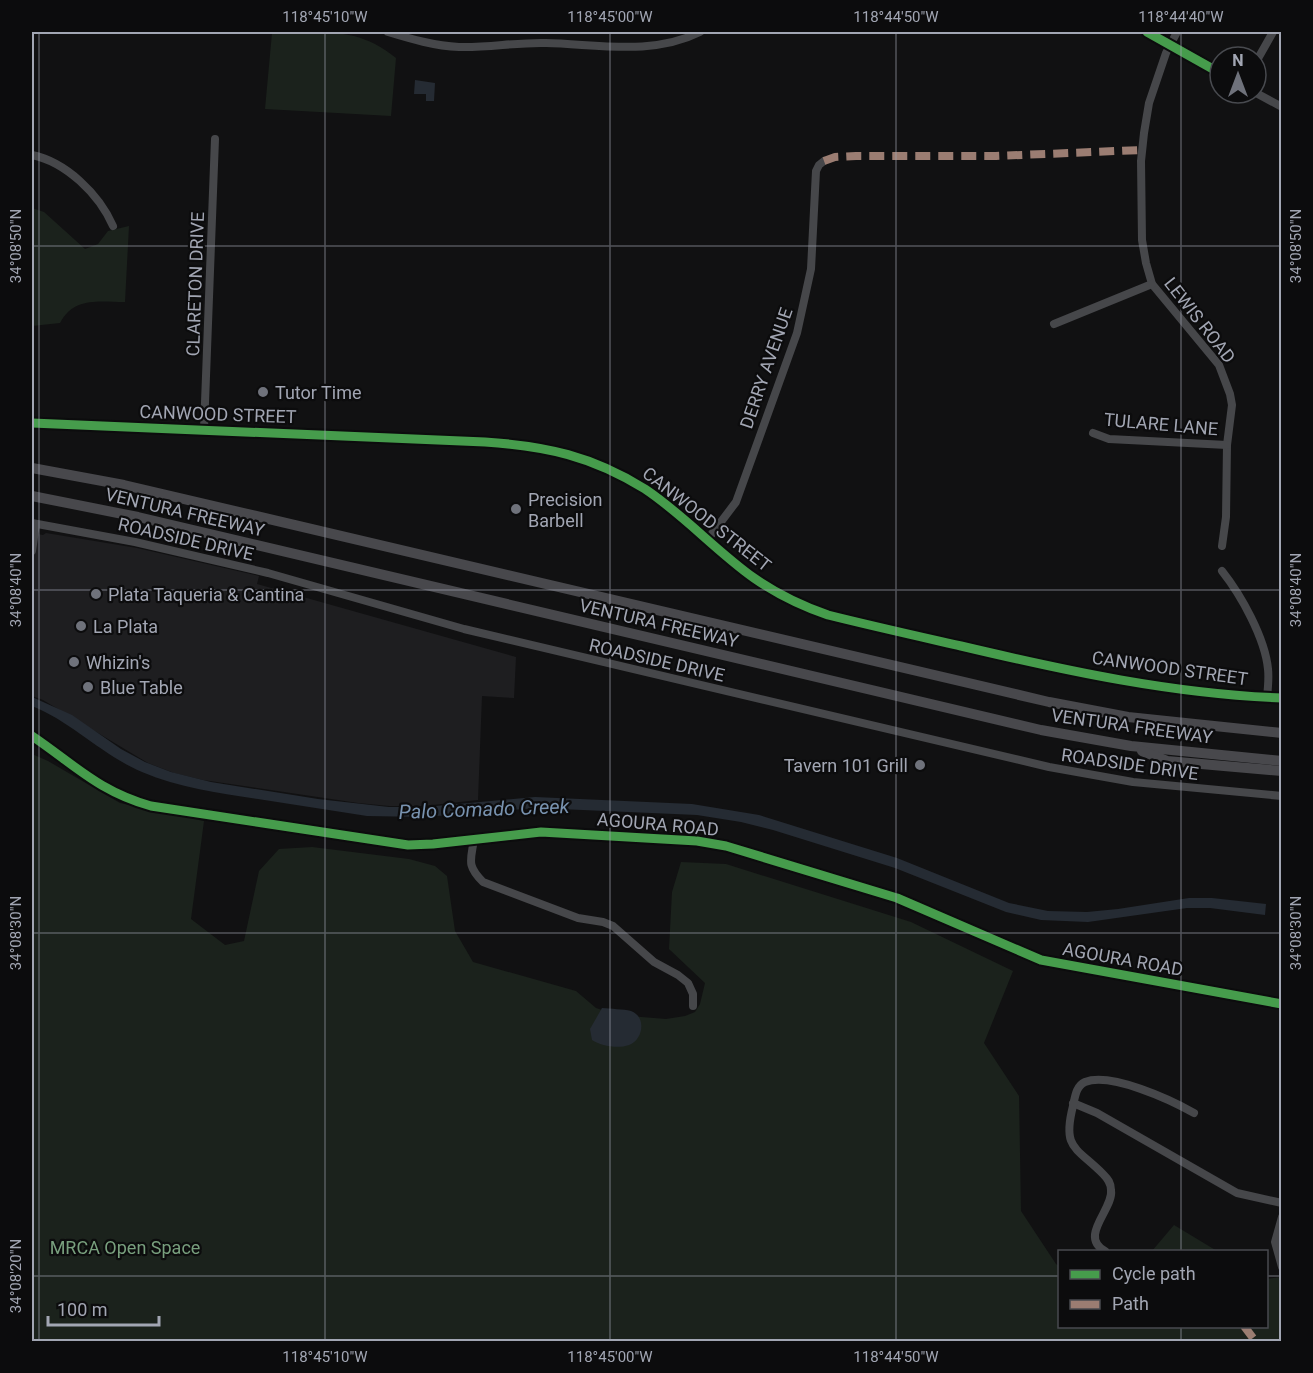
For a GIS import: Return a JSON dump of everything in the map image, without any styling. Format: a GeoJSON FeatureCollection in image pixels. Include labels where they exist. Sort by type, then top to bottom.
{"type":"FeatureCollection","features":[{"type":"Feature","properties":{"kind":"highway","name":"VENTURA FREEWAY"},"geometry":{"type":"LineString","coordinates":[[32,468],[124,485],[1049,702],[1128,717],[1281,733]]}},
{"type":"Feature","properties":{"kind":"highway","name":"VENTURA FREEWAY"},"geometry":{"type":"LineString","coordinates":[[32,496],[138,517],[1041,730],[1131,746],[1281,761]]}},
{"type":"Feature","properties":{"kind":"highway"},"geometry":{"type":"LineString","coordinates":[[1131,746],[1167,761],[1281,771]]}},
{"type":"Feature","properties":{"kind":"main road","name":"AGOURA ROAD"},"geometry":{"type":"LineString","coordinates":[[32,736],[110,791],[129,800],[151,806],[408,845],[541,832],[697,840],[726,846],[897,898],[1041,960],[1281,1004]]}},
{"type":"Feature","properties":{"kind":"street"},"geometry":{"type":"LineString","coordinates":[[388,32],[457,47],[545,43],[623,47],[657,45],[700,32]]}},
{"type":"Feature","properties":{"kind":"street"},"geometry":{"type":"LineString","coordinates":[[1148,32],[1208,66]]}},
{"type":"Feature","properties":{"kind":"street","name":"LEWIS ROAD"},"geometry":{"type":"LineString","coordinates":[[1177,32],[1149,103],[1141,150],[1142,240],[1152,284],[1211,354],[1223,372],[1232,405],[1227,445],[1226,517],[1222,546]]}},
{"type":"Feature","properties":{"kind":"street","name":"CLARETON DRIVE"},"geometry":{"type":"LineString","coordinates":[[204,429],[215,140]]}},
{"type":"Feature","properties":{"kind":"street"},"geometry":{"type":"LineString","coordinates":[[32,155],[62,167],[80,182],[102,207],[113,226]]}},
{"type":"Feature","properties":{"kind":"street","name":"DERRY AVENUE"},"geometry":{"type":"LineString","coordinates":[[708,539],[736,502],[797,333],[811,269],[816,171],[824,161]]}},
{"type":"Feature","properties":{"kind":"street"},"geometry":{"type":"LineString","coordinates":[[1054,324],[1152,284]]}},
{"type":"Feature","properties":{"kind":"street","name":"CANWOOD STREET"},"geometry":{"type":"LineString","coordinates":[[32,423],[485,442],[548,448],[589,461],[629,480],[662,502],[756,579],[789,599],[828,615],[1039,665],[1096,676],[1171,688],[1281,698]]}},
{"type":"Feature","properties":{"kind":"street","name":"TULARE LANE"},"geometry":{"type":"LineString","coordinates":[[1093,433],[1109,439],[1227,445]]}},
{"type":"Feature","properties":{"kind":"street"},"geometry":{"type":"LineString","coordinates":[[32,551],[34,523]]}},
{"type":"Feature","properties":{"kind":"street","name":"ROADSIDE DRIVE"},"geometry":{"type":"LineString","coordinates":[[34,523],[135,542],[268,573],[464,629],[1041,765],[1133,782],[1281,796]]}},
{"type":"Feature","properties":{"kind":"street"},"geometry":{"type":"LineString","coordinates":[[1222,571],[1239,592],[1265,654],[1268,668],[1267,697]]}},
{"type":"Feature","properties":{"kind":"street"},"geometry":{"type":"LineString","coordinates":[[474,839],[471,863],[474,873],[483,882],[578,918],[613,926],[654,962],[688,983],[693,994],[693,1006]]}},
{"type":"Feature","properties":{"kind":"street"},"geometry":{"type":"LineString","coordinates":[[1104,1250],[1098,1245],[1095,1232],[1112,1197],[1112,1189],[1109,1181],[1070,1142],[1070,1119],[1079,1088],[1083,1083],[1090,1081],[1109,1082],[1148,1091],[1194,1113]]}},
{"type":"Feature","properties":{"kind":"street"},"geometry":{"type":"LineString","coordinates":[[1073,1103],[1097,1113],[1238,1193],[1281,1203]]}},
{"type":"Feature","properties":{"kind":"street"},"geometry":{"type":"LineString","coordinates":[[1281,1217],[1275,1242],[1281,1268]]}},
{"type":"Feature","properties":{"kind":"shaded area"},"geometry":{"type":"Polygon","coordinates":[[[32,533],[43,535],[46,533],[137,548],[259,576],[257,584],[516,657],[514,698],[482,696],[478,800],[423,806],[389,806],[203,780],[174,773],[148,763],[43,700],[32,696],[32,533]]]}},
{"type":"Feature","properties":{"kind":"green space"},"geometry":{"type":"Polygon","coordinates":[[[325,32],[354,36],[382,48],[396,58],[391,116],[265,109],[272,33],[325,32]]]}},
{"type":"Feature","properties":{"kind":"green space"},"geometry":{"type":"Polygon","coordinates":[[[32,208],[44,212],[85,249],[98,244],[108,231],[129,226],[125,302],[80,304],[66,314],[60,323],[32,326],[32,208]]]}},
{"type":"Feature","properties":{"kind":"green space","name":"MRCA Open Space"},"geometry":{"type":"Polygon","coordinates":[[[32,754],[120,803],[204,821],[191,919],[225,945],[244,941],[259,871],[279,849],[312,847],[409,859],[435,866],[447,876],[455,931],[473,962],[576,991],[596,1008],[617,1015],[666,1019],[695,1012],[700,1004],[705,983],[669,949],[672,892],[681,862],[726,864],[911,922],[1013,971],[984,1043],[1019,1096],[1021,1211],[1058,1265],[1058,1328],[1268,1328],[1268,1279],[1281,1277],[1281,1341],[32,1341],[32,754]]]}},
{"type":"Feature","properties":{"kind":"green space"},"geometry":{"type":"Polygon","coordinates":[[[1174,1225],[1215,1250],[1153,1250],[1174,1225]]]}},
{"type":"Feature","properties":{"kind":"water"},"geometry":{"type":"Polygon","coordinates":[[[415,80],[435,83],[434,101],[426,101],[426,94],[414,94],[415,80]]]}},
{"type":"Feature","properties":{"kind":"water","name":"Palo Comado Creek"},"geometry":{"type":"Polygon","coordinates":[[[32,697],[72,715],[121,749],[145,762],[171,772],[211,782],[318,799],[389,807],[425,807],[535,797],[692,804],[759,815],[897,858],[1009,903],[1048,911],[1087,912],[1189,898],[1212,898],[1266,904],[1265,915],[1210,908],[1187,908],[1088,922],[1041,920],[1006,912],[895,868],[773,830],[697,815],[537,808],[424,817],[367,816],[214,792],[171,782],[127,765],[60,721],[32,706],[32,697]]]}},
{"type":"Feature","properties":{"kind":"water"},"geometry":{"type":"Polygon","coordinates":[[[602,1008],[628,1010],[636,1014],[641,1028],[634,1042],[615,1047],[592,1040],[590,1029],[602,1008]]]}},
{"type":"Feature","properties":{"kind":"marked path"},"geometry":{"type":"LineString","coordinates":[[824,161],[835,157],[856,156],[996,156],[1141,150]]}},
{"type":"Feature","properties":{"kind":"marked path"},"geometry":{"type":"LineString","coordinates":[[1246,1328],[1256,1342]]}},
{"type":"Feature","properties":{"kind":"cycle path"},"geometry":{"type":"LineString","coordinates":[[1147,32],[1208,66]]}},
{"type":"Feature","properties":{"kind":"cycle path"},"geometry":{"type":"LineString","coordinates":[[32,423],[485,442],[548,450],[606,468],[645,489],[754,578],[790,599],[828,615],[1120,680],[1201,692],[1282,698]]}},
{"type":"Feature","properties":{"kind":"cycle path"},"geometry":{"type":"LineString","coordinates":[[32,736],[101,785],[132,800],[151,806],[408,845],[541,832],[697,841],[726,846],[897,898],[1041,960],[1282,1004]]}},
{"type":"Feature","properties":{"kind":"place","name":"Tutor Time"},"geometry":{"type":"Point","coordinates":[263,392]}},
{"type":"Feature","properties":{"kind":"place","name":"Precision Barbell"},"geometry":{"type":"Point","coordinates":[516,509]}},
{"type":"Feature","properties":{"kind":"place","name":"Plata Taqueria & Cantina"},"geometry":{"type":"Point","coordinates":[96,594]}},
{"type":"Feature","properties":{"kind":"place","name":"La Plata"},"geometry":{"type":"Point","coordinates":[81,626]}},
{"type":"Feature","properties":{"kind":"place","name":"Whizin's"},"geometry":{"type":"Point","coordinates":[74,662]}},
{"type":"Feature","properties":{"kind":"place","name":"Blue Table"},"geometry":{"type":"Point","coordinates":[88,687]}},
{"type":"Feature","properties":{"kind":"place","name":"Tavern 101 Grill"},"geometry":{"type":"Point","coordinates":[920,765]}}]}
